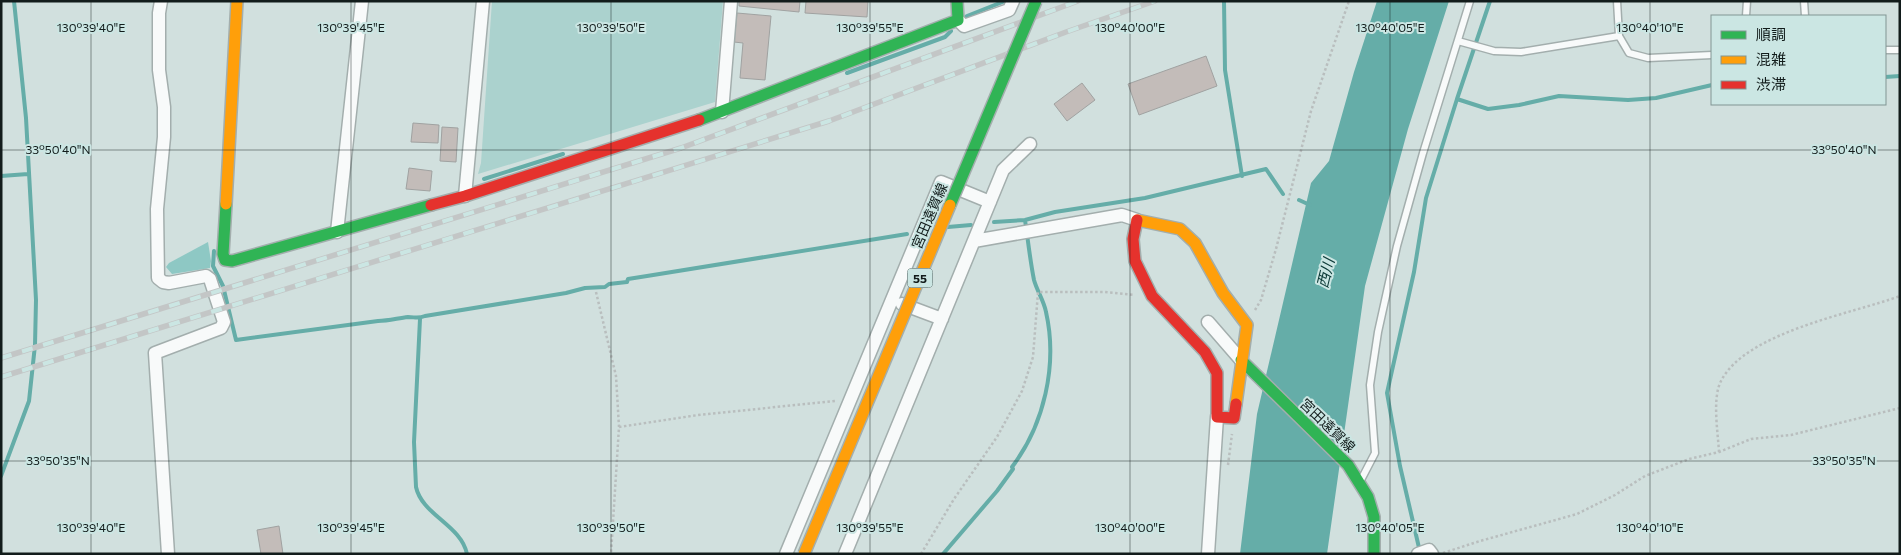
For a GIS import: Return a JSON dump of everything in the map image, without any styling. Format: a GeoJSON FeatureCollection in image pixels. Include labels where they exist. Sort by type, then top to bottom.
{"type":"FeatureCollection","features":[{"type":"Feature","properties":{"kind":"street"},"geometry":{"type":"LineString","coordinates":[[161,1],[159,13],[159,70],[164,107],[164,137],[157,209],[158,278],[163,282],[169,283],[206,276],[210,279],[224,322],[221,328],[155,353],[168,554]]}},
{"type":"Feature","properties":{"kind":"street"},"geometry":{"type":"LineString","coordinates":[[237,1],[223,254],[225,260],[232,261],[465,196],[722,112],[958,20]]}},
{"type":"Feature","properties":{"kind":"street"},"geometry":{"type":"LineString","coordinates":[[337,232],[362,1]]}},
{"type":"Feature","properties":{"kind":"street"},"geometry":{"type":"LineString","coordinates":[[465,196],[483,1]]}},
{"type":"Feature","properties":{"kind":"street"},"geometry":{"type":"LineString","coordinates":[[722,112],[731,1]]}},
{"type":"Feature","properties":{"kind":"street"},"geometry":{"type":"LineString","coordinates":[[957,1],[958,20],[964,26],[1009,10],[1013,1]]}},
{"type":"Feature","properties":{"kind":"street","name":"宮田遠賀線"},"geometry":{"type":"LineString","coordinates":[[804,554],[1036,1]]}},
{"type":"Feature","properties":{"kind":"street"},"geometry":{"type":"LineString","coordinates":[[845,554],[1003,170],[1030,144]]}},
{"type":"Feature","properties":{"kind":"street"},"geometry":{"type":"LineString","coordinates":[[786,554],[941,182],[990,202]]}},
{"type":"Feature","properties":{"kind":"street"},"geometry":{"type":"LineString","coordinates":[[974,241],[1122,215],[1180,229],[1195,243],[1223,293],[1247,325],[1234,418],[1217,417]]}},
{"type":"Feature","properties":{"kind":"street"},"geometry":{"type":"LineString","coordinates":[[1137,220],[1133,239],[1135,261],[1152,296],[1205,352],[1217,373],[1217,417],[1208,554]]}},
{"type":"Feature","properties":{"kind":"street"},"geometry":{"type":"LineString","coordinates":[[891,300],[942,319]]}},
{"type":"Feature","properties":{"kind":"street"},"geometry":{"type":"LineString","coordinates":[[1208,322],[1241,360]]}},
{"type":"Feature","properties":{"kind":"street","name":"宮田遠賀線"},"geometry":{"type":"LineString","coordinates":[[1241,360],[1348,465],[1368,497],[1374,517],[1374,554]]}},
{"type":"Feature","properties":{"kind":"street"},"geometry":{"type":"LineString","coordinates":[[1418,554],[1430,550],[1432,554]]}},
{"type":"Feature","properties":{"kind":"lane"},"geometry":{"type":"LineString","coordinates":[[1359,483],[1375,453],[1370,384],[1382,313],[1397,246],[1423,152],[1460,42],[1470,1]]}},
{"type":"Feature","properties":{"kind":"lane"},"geometry":{"type":"LineString","coordinates":[[1617,1],[1619,36],[1629,54],[1648,58],[1711,55]]}},
{"type":"Feature","properties":{"kind":"lane"},"geometry":{"type":"LineString","coordinates":[[1746,1],[1746,15]]}},
{"type":"Feature","properties":{"kind":"lane"},"geometry":{"type":"LineString","coordinates":[[1804,1],[1805,15]]}},
{"type":"Feature","properties":{"kind":"lane"},"geometry":{"type":"LineString","coordinates":[[1460,42],[1494,51],[1522,52],[1619,36]]}},
{"type":"Feature","properties":{"kind":"lane"},"geometry":{"type":"LineString","coordinates":[[1886,50],[1900,50]]}},
{"type":"Feature","properties":{"kind":"path"},"geometry":{"type":"LineString","coordinates":[[1247,325],[1261,300],[1311,111],[1349,1]]}},
{"type":"Feature","properties":{"kind":"path"},"geometry":{"type":"LineString","coordinates":[[596,292],[616,376],[618,427],[611,554]]}},
{"type":"Feature","properties":{"kind":"path"},"geometry":{"type":"LineString","coordinates":[[921,554],[954,499],[996,437],[1022,391],[1033,356],[1038,292],[1105,292],[1152,296]]}},
{"type":"Feature","properties":{"kind":"path"},"geometry":{"type":"LineString","coordinates":[[1719,452],[1717,395],[1720,381],[1748,351],[1793,330],[1900,296]]}},
{"type":"Feature","properties":{"kind":"path"},"geometry":{"type":"LineString","coordinates":[[618,427],[698,415],[849,400]]}},
{"type":"Feature","properties":{"kind":"path"},"geometry":{"type":"LineString","coordinates":[[1441,554],[1577,514],[1615,495],[1645,476],[1689,459],[1719,452],[1751,440],[1791,435],[1900,408]]}},
{"type":"Feature","properties":{"kind":"shaded area"},"geometry":{"type":"Polygon","coordinates":[[[492,1],[723,1],[715,102],[478,174],[481,163],[492,1]]]}},
{"type":"Feature","properties":{"kind":"shaded area"},"geometry":{"type":"Polygon","coordinates":[[[208,242],[211,261],[210,268],[172,274],[166,267],[169,263],[208,242]]]}},
{"type":"Feature","properties":{"kind":"water","name":"西川"},"geometry":{"type":"Polygon","coordinates":[[[1377,1],[1449,1],[1408,129],[1365,286],[1327,554],[1240,554],[1257,414],[1311,183],[1329,161],[1354,72],[1377,1]]]}},
{"type":"Feature","properties":{"kind":"building"},"geometry":{"type":"Polygon","coordinates":[[[739,1],[800,1],[799,12],[739,6],[739,1]]]}},
{"type":"Feature","properties":{"kind":"building"},"geometry":{"type":"Polygon","coordinates":[[[806,1],[868,1],[867,17],[805,13],[806,1]]]}},
{"type":"Feature","properties":{"kind":"building"},"geometry":{"type":"Polygon","coordinates":[[[737,13],[771,16],[765,80],[740,78],[743,43],[734,42],[737,13]]]}},
{"type":"Feature","properties":{"kind":"building"},"geometry":{"type":"Polygon","coordinates":[[[1206,56],[1217,86],[1139,115],[1128,84],[1206,56]]]}},
{"type":"Feature","properties":{"kind":"building"},"geometry":{"type":"Polygon","coordinates":[[[1082,83],[1095,100],[1067,121],[1054,104],[1082,83]]]}},
{"type":"Feature","properties":{"kind":"building"},"geometry":{"type":"Polygon","coordinates":[[[413,123],[439,125],[438,143],[411,142],[413,123]]]}},
{"type":"Feature","properties":{"kind":"building"},"geometry":{"type":"Polygon","coordinates":[[[442,127],[458,128],[456,162],[440,161],[442,127]]]}},
{"type":"Feature","properties":{"kind":"building"},"geometry":{"type":"Polygon","coordinates":[[[409,168],[432,171],[430,191],[406,189],[409,168]]]}},
{"type":"Feature","properties":{"kind":"building"},"geometry":{"type":"Polygon","coordinates":[[[279,526],[283,554],[261,554],[257,530],[279,526]]]}},
{"type":"Feature","properties":{"kind":"waterway"},"geometry":{"type":"LineString","coordinates":[[1,476],[29,401],[35,345],[36,300],[26,118],[14,1]]}},
{"type":"Feature","properties":{"kind":"waterway"},"geometry":{"type":"LineString","coordinates":[[964,19],[967,16],[1005,1]]}},
{"type":"Feature","properties":{"kind":"waterway"},"geometry":{"type":"LineString","coordinates":[[1224,1],[1225,70],[1242,176]]}},
{"type":"Feature","properties":{"kind":"waterway"},"geometry":{"type":"LineString","coordinates":[[1457,99],[1490,1]]}},
{"type":"Feature","properties":{"kind":"waterway"},"geometry":{"type":"LineString","coordinates":[[847,73],[945,37],[951,31]]}},
{"type":"Feature","properties":{"kind":"waterway"},"geometry":{"type":"LineString","coordinates":[[1886,77],[1900,76]]}},
{"type":"Feature","properties":{"kind":"waterway"},"geometry":{"type":"LineString","coordinates":[[1420,552],[1400,466],[1387,393],[1414,272],[1426,198],[1457,99],[1488,109],[1519,105],[1559,96],[1628,100],[1656,98],[1711,85]]}},
{"type":"Feature","properties":{"kind":"waterway"},"geometry":{"type":"LineString","coordinates":[[484,179],[563,154]]}},
{"type":"Feature","properties":{"kind":"waterway"},"geometry":{"type":"LineString","coordinates":[[994,222],[1025,220],[1055,212],[1145,198],[1266,169],[1283,194]]}},
{"type":"Feature","properties":{"kind":"waterway"},"geometry":{"type":"LineString","coordinates":[[1,176],[28,174]]}},
{"type":"Feature","properties":{"kind":"waterway"},"geometry":{"type":"LineString","coordinates":[[1299,200],[1310,205]]}},
{"type":"Feature","properties":{"kind":"waterway"},"geometry":{"type":"LineString","coordinates":[[943,554],[997,491],[1013,469],[1012,467],[1033,433],[1046,394],[1050,353],[1049,332],[1045,308],[1034,280],[1025,220]]}},
{"type":"Feature","properties":{"kind":"waterway"},"geometry":{"type":"LineString","coordinates":[[948,227],[971,225]]}},
{"type":"Feature","properties":{"kind":"waterway"},"geometry":{"type":"LineString","coordinates":[[214,251],[213,266],[223,286],[236,340],[420,317],[566,293],[585,288],[605,287],[609,284],[627,282],[628,279],[907,234]]}},
{"type":"Feature","properties":{"kind":"waterway"},"geometry":{"type":"LineString","coordinates":[[420,319],[414,442],[416,487],[426,505],[457,535],[467,554]]}},
{"type":"Feature","properties":{"kind":"railway"},"geometry":{"type":"LineString","coordinates":[[1,358],[681,148],[1078,1]]}},
{"type":"Feature","properties":{"kind":"railway"},"geometry":{"type":"LineString","coordinates":[[1,377],[829,121],[1066,32],[1155,1]]}},
{"type":"Feature","properties":{"kind":"traffic: fast"},"geometry":{"type":"LineString","coordinates":[[699,120],[958,20],[957,1]]}},
{"type":"Feature","properties":{"kind":"traffic: fast"},"geometry":{"type":"LineString","coordinates":[[950,205],[1036,1]]}},
{"type":"Feature","properties":{"kind":"traffic: fast"},"geometry":{"type":"LineString","coordinates":[[226,204],[223,254],[225,260],[232,261],[431,205]]}},
{"type":"Feature","properties":{"kind":"traffic: fast"},"geometry":{"type":"LineString","coordinates":[[1241,360],[1348,465],[1368,497],[1374,517],[1374,554]]}},
{"type":"Feature","properties":{"kind":"traffic: slow"},"geometry":{"type":"LineString","coordinates":[[226,204],[237,1]]}},
{"type":"Feature","properties":{"kind":"traffic: slow"},"geometry":{"type":"LineString","coordinates":[[804,554],[950,205]]}},
{"type":"Feature","properties":{"kind":"traffic: slow"},"geometry":{"type":"LineString","coordinates":[[1137,220],[1180,229],[1195,243],[1223,293],[1247,325],[1236,404]]}},
{"type":"Feature","properties":{"kind":"traffic: jam"},"geometry":{"type":"LineString","coordinates":[[431,205],[465,196],[699,120]]}},
{"type":"Feature","properties":{"kind":"traffic: jam"},"geometry":{"type":"LineString","coordinates":[[1137,220],[1133,239],[1135,261],[1152,296],[1205,352],[1217,373],[1217,417],[1234,418],[1236,404]]}}]}
